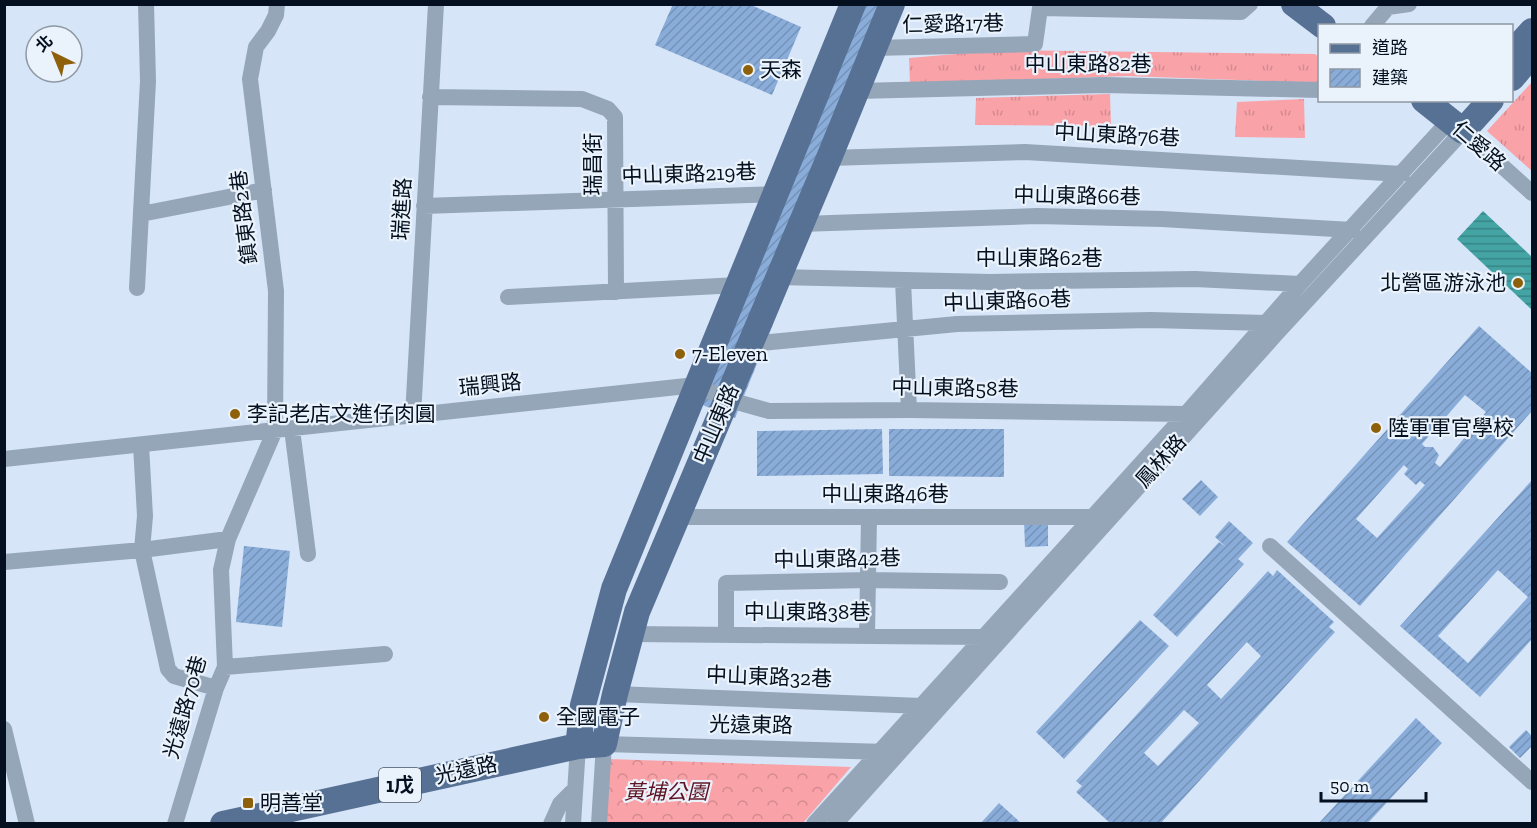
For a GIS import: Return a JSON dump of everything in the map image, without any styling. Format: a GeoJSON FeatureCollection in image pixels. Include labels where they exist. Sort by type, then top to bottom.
{"type":"FeatureCollection","features":[{"type":"Feature","properties":{"kind":"main road","name":"中山東路"},"geometry":{"type":"LineString","coordinates":[[578,746],[583,705],[614,589],[853,4]]}},
{"type":"Feature","properties":{"kind":"main road","name":"中山東路"},"geometry":{"type":"LineString","coordinates":[[604,744],[630,634],[892,4]]}},
{"type":"Feature","properties":{"kind":"main road"},"geometry":{"type":"LineString","coordinates":[[1294,4],[1320,24]]}},
{"type":"Feature","properties":{"kind":"main road"},"geometry":{"type":"LineString","coordinates":[[1513,53],[1533,31]]}},
{"type":"Feature","properties":{"kind":"main road"},"geometry":{"type":"LineString","coordinates":[[1513,77],[1533,54]]}},
{"type":"Feature","properties":{"kind":"main road","name":"仁愛路"},"geometry":{"type":"LineString","coordinates":[[1427,102],[1457,126]]}},
{"type":"Feature","properties":{"kind":"main road","name":"鳳林路"},"geometry":{"type":"LineString","coordinates":[[1457,126],[1467,102]]}},
{"type":"Feature","properties":{"kind":"main road","name":"鳳林路"},"geometry":{"type":"LineString","coordinates":[[1457,126],[1488,102]]}},
{"type":"Feature","properties":{"kind":"main road","name":"光遠路"},"geometry":{"type":"LineString","coordinates":[[223,824],[578,746],[604,744]]}},
{"type":"Feature","properties":{"kind":"street"},"geometry":{"type":"LineString","coordinates":[[137,288],[148,81],[146,4]]}},
{"type":"Feature","properties":{"kind":"street","name":"鎮東路2巷"},"geometry":{"type":"LineString","coordinates":[[275,430],[276,291],[250,79],[256,47],[276,15],[277,4]]}},
{"type":"Feature","properties":{"kind":"street","name":"瑞進路"},"geometry":{"type":"LineString","coordinates":[[413,416],[436,4]]}},
{"type":"Feature","properties":{"kind":"street","name":"仁愛路17巷"},"geometry":{"type":"LineString","coordinates":[[874,48],[1035,44],[1040,8],[1241,12],[1250,4]]}},
{"type":"Feature","properties":{"kind":"street"},"geometry":{"type":"LineString","coordinates":[[1374,24],[1388,7],[1409,4]]}},
{"type":"Feature","properties":{"kind":"street","name":"中山東路82巷"},"geometry":{"type":"LineString","coordinates":[[857,91],[1105,85],[1318,90]]}},
{"type":"Feature","properties":{"kind":"street","name":"瑞昌街"},"geometry":{"type":"LineString","coordinates":[[430,97],[582,99],[608,109],[615,117],[616,292]]}},
{"type":"Feature","properties":{"kind":"street","name":"鳳林路"},"geometry":{"type":"LineString","coordinates":[[814,824],[1401,174],[1457,126]]}},
{"type":"Feature","properties":{"kind":"street","name":"鳳林路"},"geometry":{"type":"LineString","coordinates":[[835,824],[1252,360],[1457,126]]}},
{"type":"Feature","properties":{"kind":"street","name":"仁愛路"},"geometry":{"type":"LineString","coordinates":[[1457,126],[1533,193]]}},
{"type":"Feature","properties":{"kind":"street","name":"中山東路76巷"},"geometry":{"type":"LineString","coordinates":[[829,158],[1025,152],[1401,174]]}},
{"type":"Feature","properties":{"kind":"street"},"geometry":{"type":"LineString","coordinates":[[141,214],[264,190]]}},
{"type":"Feature","properties":{"kind":"street","name":"中山東路219巷"},"geometry":{"type":"LineString","coordinates":[[424,206],[776,194]]}},
{"type":"Feature","properties":{"kind":"street","name":"中山東路66巷"},"geometry":{"type":"LineString","coordinates":[[801,224],[1037,216],[1162,219],[1352,230]]}},
{"type":"Feature","properties":{"kind":"street","name":"中山東路62巷"},"geometry":{"type":"LineString","coordinates":[[778,278],[903,281],[1195,279],[1300,284]]}},
{"type":"Feature","properties":{"kind":"street"},"geometry":{"type":"LineString","coordinates":[[903,281],[909,410]]}},
{"type":"Feature","properties":{"kind":"street"},"geometry":{"type":"LineString","coordinates":[[508,297],[738,285]]}},
{"type":"Feature","properties":{"kind":"street","name":"中山東路60巷"},"geometry":{"type":"LineString","coordinates":[[750,344],[957,324],[1140,320],[1267,323]]}},
{"type":"Feature","properties":{"kind":"street"},"geometry":{"type":"LineString","coordinates":[[696,385],[726,399]]}},
{"type":"Feature","properties":{"kind":"street","name":"瑞興路"},"geometry":{"type":"LineString","coordinates":[[4,459],[696,385]]}},
{"type":"Feature","properties":{"kind":"street","name":"中山東路58巷"},"geometry":{"type":"LineString","coordinates":[[726,399],[769,411],[909,410],[1186,414]]}},
{"type":"Feature","properties":{"kind":"street"},"geometry":{"type":"LineString","coordinates":[[292,429],[308,554]]}},
{"type":"Feature","properties":{"kind":"street","name":"光遠路70巷"},"geometry":{"type":"LineString","coordinates":[[175,824],[216,688],[225,667],[222,570],[228,539],[275,430]]}},
{"type":"Feature","properties":{"kind":"street"},"geometry":{"type":"LineString","coordinates":[[141,445],[145,516],[142,550],[168,669],[174,676],[216,688]]}},
{"type":"Feature","properties":{"kind":"street","name":"中山東路46巷"},"geometry":{"type":"LineString","coordinates":[[677,517],[1093,517]]}},
{"type":"Feature","properties":{"kind":"street"},"geometry":{"type":"LineString","coordinates":[[867,635],[869,517]]}},
{"type":"Feature","properties":{"kind":"street"},"geometry":{"type":"LineString","coordinates":[[4,562],[142,550],[228,539]]}},
{"type":"Feature","properties":{"kind":"street"},"geometry":{"type":"LineString","coordinates":[[1269,546],[1533,783]]}},
{"type":"Feature","properties":{"kind":"street","name":"中山東路42巷"},"geometry":{"type":"LineString","coordinates":[[726,634],[726,583],[868,580],[1000,582]]}},
{"type":"Feature","properties":{"kind":"street","name":"中山東路38巷"},"geometry":{"type":"LineString","coordinates":[[630,634],[984,637]]}},
{"type":"Feature","properties":{"kind":"street"},"geometry":{"type":"LineString","coordinates":[[225,667],[385,654]]}},
{"type":"Feature","properties":{"kind":"street","name":"中山東路32巷"},"geometry":{"type":"LineString","coordinates":[[615,694],[922,706]]}},
{"type":"Feature","properties":{"kind":"street"},"geometry":{"type":"LineString","coordinates":[[4,729],[27,824]]}},
{"type":"Feature","properties":{"kind":"street","name":"光遠東路"},"geometry":{"type":"LineString","coordinates":[[604,744],[880,751],[897,754]]}},
{"type":"Feature","properties":{"kind":"street","name":"中山東路"},"geometry":{"type":"LineString","coordinates":[[599,824],[604,744]]}},
{"type":"Feature","properties":{"kind":"street","name":"中山東路"},"geometry":{"type":"LineString","coordinates":[[573,824],[578,746]]}},
{"type":"Feature","properties":{"kind":"street"},"geometry":{"type":"LineString","coordinates":[[551,824],[560,804],[575,789]]}},
{"type":"Feature","properties":{"kind":"green space"},"geometry":{"type":"Polygon","coordinates":[[[1003,50],[1315,54],[1318,56],[1318,83],[1127,76],[910,84],[909,58],[1003,50]]]}},
{"type":"Feature","properties":{"kind":"green space"},"geometry":{"type":"Polygon","coordinates":[[[1532,82],[1532,171],[1487,131],[1532,82]]]}},
{"type":"Feature","properties":{"kind":"green space"},"geometry":{"type":"Polygon","coordinates":[[[1110,94],[1111,126],[975,125],[976,98],[1110,94]]]}},
{"type":"Feature","properties":{"kind":"green space"},"geometry":{"type":"Polygon","coordinates":[[[1304,99],[1305,138],[1235,137],[1237,102],[1304,99]]]}},
{"type":"Feature","properties":{"kind":"green space","name":"黃埔公園"},"geometry":{"type":"Polygon","coordinates":[[[608,759],[851,767],[803,823],[603,824],[608,759]]]}},
{"type":"Feature","properties":{"kind":"shaded area","name":"北營區游泳池"},"geometry":{"type":"Polygon","coordinates":[[[1483,211],[1532,257],[1532,310],[1457,239],[1483,211]]]}},
{"type":"Feature","properties":{"kind":"building","name":"天森"},"geometry":{"type":"Polygon","coordinates":[[[673,4],[749,4],[801,27],[772,95],[655,45],[673,4]]]}},
{"type":"Feature","properties":{"kind":"building"},"geometry":{"type":"Polygon","coordinates":[[[865,4],[903,4],[735,418],[700,404],[865,4]]]}},
{"type":"Feature","properties":{"kind":"building"},"geometry":{"type":"Polygon","coordinates":[[[1479,326],[1532,373],[1532,411],[1360,606],[1287,542],[1479,326]],[[1465,395],[1422,444],[1425,447],[1433,447],[1439,455],[1435,463],[1440,467],[1486,412],[1465,395]],[[1404,465],[1356,519],[1377,538],[1425,485],[1420,481],[1416,485],[1404,474],[1408,469],[1404,465]]]}},
{"type":"Feature","properties":{"kind":"building"},"geometry":{"type":"Polygon","coordinates":[[[882,429],[883,474],[757,476],[757,431],[882,429]]]}},
{"type":"Feature","properties":{"kind":"building"},"geometry":{"type":"Polygon","coordinates":[[[889,429],[1004,429],[1004,477],[889,476],[889,429]]]}},
{"type":"Feature","properties":{"kind":"building"},"geometry":{"type":"Polygon","coordinates":[[[1201,480],[1218,497],[1200,516],[1182,499],[1201,480]]]}},
{"type":"Feature","properties":{"kind":"building"},"geometry":{"type":"Polygon","coordinates":[[[1532,480],[1532,639],[1480,697],[1400,626],[1532,480]],[[1498,570],[1438,636],[1468,663],[1528,597],[1498,570]]]}},
{"type":"Feature","properties":{"kind":"building"},"geometry":{"type":"Polygon","coordinates":[[[1048,519],[1048,546],[1025,547],[1024,520],[1048,519]]]}},
{"type":"Feature","properties":{"kind":"building"},"geometry":{"type":"Polygon","coordinates":[[[1229,521],[1253,543],[1238,559],[1244,564],[1177,637],[1153,615],[1219,542],[1226,547],[1215,537],[1229,521]]]}},
{"type":"Feature","properties":{"kind":"building"},"geometry":{"type":"Polygon","coordinates":[[[244,546],[290,551],[282,627],[236,622],[244,546]]]}},
{"type":"Feature","properties":{"kind":"building"},"geometry":{"type":"Polygon","coordinates":[[[1277,570],[1334,622],[1329,627],[1335,632],[1160,824],[1111,824],[1076,792],[1082,786],[1076,781],[1268,571],[1273,576],[1277,570]],[[1247,642],[1207,685],[1221,699],[1261,656],[1247,642]],[[1184,710],[1144,753],[1158,766],[1199,723],[1184,710]]]}},
{"type":"Feature","properties":{"kind":"building"},"geometry":{"type":"Polygon","coordinates":[[[1140,620],[1169,646],[1064,759],[1036,732],[1140,620]]]}},
{"type":"Feature","properties":{"kind":"building"},"geometry":{"type":"Polygon","coordinates":[[[1416,718],[1442,743],[1367,824],[1318,824],[1416,718]]]}},
{"type":"Feature","properties":{"kind":"building"},"geometry":{"type":"Polygon","coordinates":[[[1526,730],[1532,736],[1532,746],[1520,758],[1509,747],[1526,730]]]}},
{"type":"Feature","properties":{"kind":"building"},"geometry":{"type":"Polygon","coordinates":[[[999,803],[1022,824],[980,824],[999,803]]]}},
{"type":"Feature","properties":{"kind":"place","name":"天森"},"geometry":{"type":"Point","coordinates":[748,70]}},
{"type":"Feature","properties":{"kind":"place","name":"北營區游泳池"},"geometry":{"type":"Point","coordinates":[1518,283]}},
{"type":"Feature","properties":{"kind":"place","name":"7-Eleven"},"geometry":{"type":"Point","coordinates":[680,354]}},
{"type":"Feature","properties":{"kind":"place","name":"李記老店文進仔肉圓"},"geometry":{"type":"Point","coordinates":[235,414]}},
{"type":"Feature","properties":{"kind":"place","name":"陸軍軍官學校"},"geometry":{"type":"Point","coordinates":[1376,428]}},
{"type":"Feature","properties":{"kind":"place","name":"全國電子"},"geometry":{"type":"Point","coordinates":[544,717]}},
{"type":"Feature","properties":{"kind":"place","name":"明善堂"},"geometry":{"type":"Point","coordinates":[248,803]}}]}
